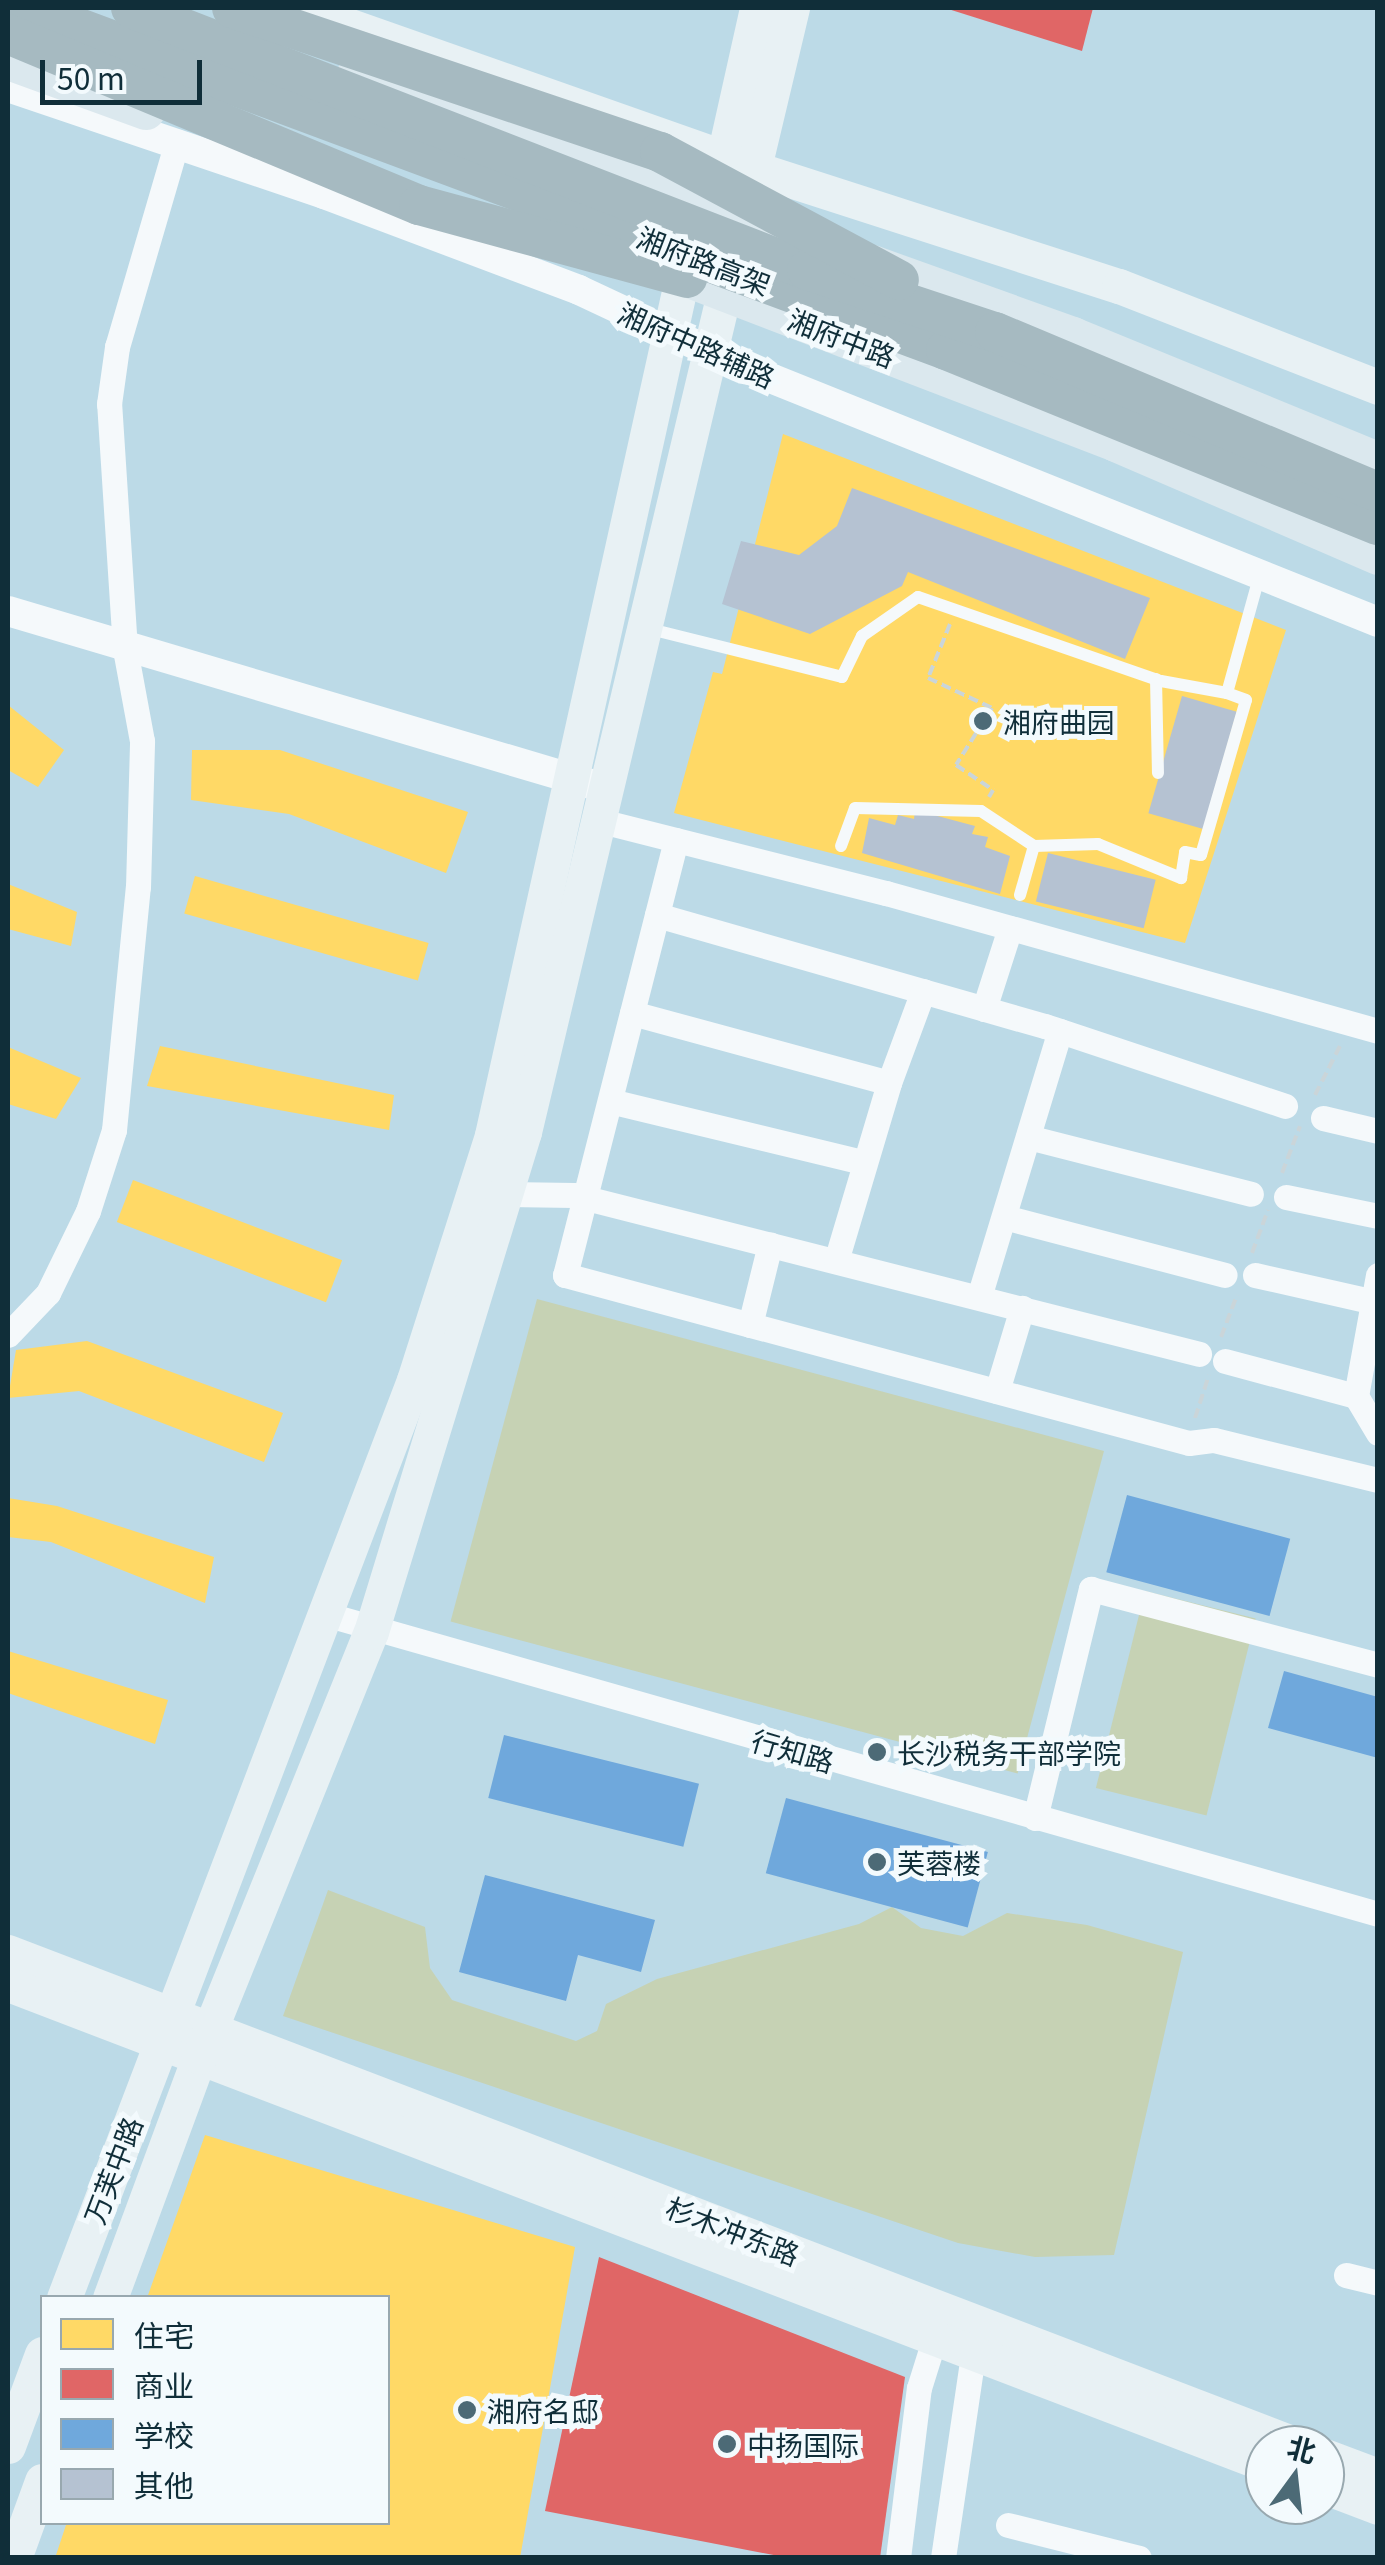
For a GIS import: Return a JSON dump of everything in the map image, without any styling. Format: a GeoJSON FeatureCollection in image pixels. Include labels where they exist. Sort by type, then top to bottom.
{"type":"FeatureCollection","features":[{"type":"Feature","properties":{"kind":"highway","name":"湘府路高架"},"geometry":{"type":"LineString","coordinates":[[26,8],[946,350],[1378,525]]}},
{"type":"Feature","properties":{"kind":"highway","name":"湘府路高架"},"geometry":{"type":"LineString","coordinates":[[132,8],[788,263],[995,332],[1378,492]]}},
{"type":"Feature","properties":{"kind":"highway"},"geometry":{"type":"LineString","coordinates":[[232,8],[660,152],[995,332]]}},
{"type":"Feature","properties":{"kind":"highway"},"geometry":{"type":"LineString","coordinates":[[8,34],[121,77],[419,205],[946,350]]}},
{"type":"Feature","properties":{"kind":"main road"},"geometry":{"type":"LineString","coordinates":[[180,8],[696,204],[1073,336],[1378,461]]}},
{"type":"Feature","properties":{"kind":"main road"},"geometry":{"type":"LineString","coordinates":[[299,8],[740,163],[1118,286],[1378,387]]}},
{"type":"Feature","properties":{"kind":"main road"},"geometry":{"type":"LineString","coordinates":[[590,795],[643,628],[710,352],[737,216],[757,8]]}},
{"type":"Feature","properties":{"kind":"main road"},"geometry":{"type":"LineString","coordinates":[[590,795],[696,204],[740,163],[792,8]]}},
{"type":"Feature","properties":{"kind":"main road","name":"湘府中路"},"geometry":{"type":"LineString","coordinates":[[8,61],[178,122],[684,276],[1116,443],[1378,556]]}},
{"type":"Feature","properties":{"kind":"main road","name":"万芙中路"},"geometry":{"type":"LineString","coordinates":[[111,2295],[204,2043],[371,1632],[505,1194],[590,795]]}},
{"type":"Feature","properties":{"kind":"main road","name":"万芙中路"},"geometry":{"type":"LineString","coordinates":[[65,2295],[414,1380],[492,1135],[590,795]]}},
{"type":"Feature","properties":{"kind":"main road"},"geometry":{"type":"LineString","coordinates":[[8,1952],[165,2028]]}},
{"type":"Feature","properties":{"kind":"main road"},"geometry":{"type":"LineString","coordinates":[[8,1984],[165,2028]]}},
{"type":"Feature","properties":{"kind":"main road","name":"杉木冲东路"},"geometry":{"type":"LineString","coordinates":[[165,2028],[975,2338],[1245,2455]]}},
{"type":"Feature","properties":{"kind":"main road","name":"杉木冲东路"},"geometry":{"type":"LineString","coordinates":[[975,2338],[1245,2428]]}},
{"type":"Feature","properties":{"kind":"main road"},"geometry":{"type":"LineString","coordinates":[[8,2446],[40,2359]]}},
{"type":"Feature","properties":{"kind":"main road"},"geometry":{"type":"LineString","coordinates":[[1345,2464],[1378,2476]]}},
{"type":"Feature","properties":{"kind":"main road"},"geometry":{"type":"LineString","coordinates":[[14,2558],[40,2486]]}},
{"type":"Feature","properties":{"kind":"main road"},"geometry":{"type":"LineString","coordinates":[[1345,2495],[1378,2507]]}},
{"type":"Feature","properties":{"kind":"street","name":"湘府中路辅路"},"geometry":{"type":"LineString","coordinates":[[8,87],[177,142],[579,290],[710,352],[1378,622]]}},
{"type":"Feature","properties":{"kind":"street"},"geometry":{"type":"LineString","coordinates":[[8,1335],[48,1293],[88,1211],[114,1130],[142,741],[124,649],[109,404],[117,347],[177,142]]}},
{"type":"Feature","properties":{"kind":"street"},"geometry":{"type":"LineString","coordinates":[[8,610],[590,795],[676,840],[1378,1031]]}},
{"type":"Feature","properties":{"kind":"street"},"geometry":{"type":"LineString","coordinates":[[676,840],[565,1275],[1186,1442],[1214,1440],[1371,1478],[1378,1434],[1356,1396],[1378,1275]]}},
{"type":"Feature","properties":{"kind":"street"},"geometry":{"type":"LineString","coordinates":[[657,915],[1060,1030],[1378,1131]]}},
{"type":"Feature","properties":{"kind":"street"},"geometry":{"type":"LineString","coordinates":[[984,1008],[1010,928]]}},
{"type":"Feature","properties":{"kind":"street"},"geometry":{"type":"LineString","coordinates":[[836,1261],[862,1162],[923,991]]}},
{"type":"Feature","properties":{"kind":"street"},"geometry":{"type":"LineString","coordinates":[[632,1013],[890,1083]]}},
{"type":"Feature","properties":{"kind":"street"},"geometry":{"type":"LineString","coordinates":[[980,1297],[1060,1030]]}},
{"type":"Feature","properties":{"kind":"street"},"geometry":{"type":"LineString","coordinates":[[610,1102],[862,1162]]}},
{"type":"Feature","properties":{"kind":"street"},"geometry":{"type":"LineString","coordinates":[[1028,1136],[1378,1216]]}},
{"type":"Feature","properties":{"kind":"street"},"geometry":{"type":"LineString","coordinates":[[505,1194],[586,1198],[1214,1354],[1356,1396]]}},
{"type":"Feature","properties":{"kind":"street"},"geometry":{"type":"LineString","coordinates":[[1004,1217],[1243,1273],[1372,1308]]}},
{"type":"Feature","properties":{"kind":"street"},"geometry":{"type":"LineString","coordinates":[[750,1325],[770,1244]]}},
{"type":"Feature","properties":{"kind":"street"},"geometry":{"type":"LineString","coordinates":[[998,1392],[1022,1308]]}},
{"type":"Feature","properties":{"kind":"street"},"geometry":{"type":"LineString","coordinates":[[1035,1818],[1090,1589],[1378,1665]]}},
{"type":"Feature","properties":{"kind":"street","name":"行知路"},"geometry":{"type":"LineString","coordinates":[[325,1614],[371,1632],[1378,1914]]}},
{"type":"Feature","properties":{"kind":"street"},"geometry":{"type":"LineString","coordinates":[[1346,2275],[1378,2282]]}},
{"type":"Feature","properties":{"kind":"street"},"geometry":{"type":"LineString","coordinates":[[898,2558],[920,2388],[939,2324]]}},
{"type":"Feature","properties":{"kind":"street"},"geometry":{"type":"LineString","coordinates":[[943,2558],[975,2338]]}},
{"type":"Feature","properties":{"kind":"street"},"geometry":{"type":"LineString","coordinates":[[1008,2525],[1138,2558]]}},
{"type":"Feature","properties":{"kind":"lane"},"geometry":{"type":"LineString","coordinates":[[1227,693],[1260,573]]}},
{"type":"Feature","properties":{"kind":"lane"},"geometry":{"type":"LineString","coordinates":[[643,628],[842,677],[862,636],[918,597],[1156,679],[1246,700],[1201,854],[1185,852],[1181,878],[1098,844],[1034,846],[981,811],[855,808],[841,846]]}},
{"type":"Feature","properties":{"kind":"lane"},"geometry":{"type":"LineString","coordinates":[[1156,679],[1158,773]]}},
{"type":"Feature","properties":{"kind":"lane"},"geometry":{"type":"LineString","coordinates":[[1020,895],[1034,846]]}},
{"type":"Feature","properties":{"kind":"path"},"geometry":{"type":"LineString","coordinates":[[956,610],[928,678],[992,708],[956,765],[993,790],[981,811]]}},
{"type":"Feature","properties":{"kind":"path"},"geometry":{"type":"LineString","coordinates":[[1186,1442],[1273,1190],[1306,1110],[1352,1024]]}},
{"type":"Feature","properties":{"kind":"green space"},"geometry":{"type":"Polygon","coordinates":[[[537,1299],[1104,1451],[1018,1774],[451,1622],[537,1299]]]}},
{"type":"Feature","properties":{"kind":"green space"},"geometry":{"type":"Polygon","coordinates":[[[1145,1591],[1256,1619],[1207,1816],[1096,1788],[1145,1591]]]}},
{"type":"Feature","properties":{"kind":"green space"},"geometry":{"type":"Polygon","coordinates":[[[328,1890],[425,1927],[430,1968],[452,2000],[576,2041],[597,2031],[606,2004],[657,1979],[859,1924],[892,1907],[921,1928],[963,1936],[1007,1913],[1087,1925],[1183,1952],[1114,2255],[1035,2257],[958,2243],[283,2016],[328,1890]]]}},
{"type":"Feature","properties":{"kind":"building: 住宅","name":"湘府曲园"},"geometry":{"type":"Polygon","coordinates":[[[783,434],[1286,630],[1185,943],[674,813],[713,672],[722,674],[783,434]]]}},
{"type":"Feature","properties":{"kind":"building: 住宅"},"geometry":{"type":"Polygon","coordinates":[[[8,705],[64,750],[38,787],[8,770],[8,705]]]}},
{"type":"Feature","properties":{"kind":"building: 住宅"},"geometry":{"type":"Polygon","coordinates":[[[192,750],[280,750],[468,812],[446,873],[289,814],[191,800],[192,750]]]}},
{"type":"Feature","properties":{"kind":"building: 住宅"},"geometry":{"type":"Polygon","coordinates":[[[195,876],[429,943],[418,980],[184,913],[195,876]]]}},
{"type":"Feature","properties":{"kind":"building: 住宅"},"geometry":{"type":"Polygon","coordinates":[[[8,884],[77,912],[71,946],[8,929],[8,884]]]}},
{"type":"Feature","properties":{"kind":"building: 住宅"},"geometry":{"type":"Polygon","coordinates":[[[160,1046],[394,1095],[389,1130],[147,1086],[160,1046]]]}},
{"type":"Feature","properties":{"kind":"building: 住宅"},"geometry":{"type":"Polygon","coordinates":[[[8,1047],[81,1078],[56,1119],[8,1104],[8,1047]]]}},
{"type":"Feature","properties":{"kind":"building: 住宅"},"geometry":{"type":"Polygon","coordinates":[[[133,1180],[342,1260],[326,1302],[117,1222],[133,1180]]]}},
{"type":"Feature","properties":{"kind":"building: 住宅"},"geometry":{"type":"Polygon","coordinates":[[[87,1341],[283,1413],[264,1462],[79,1391],[8,1398],[16,1350],[87,1341]]]}},
{"type":"Feature","properties":{"kind":"building: 住宅"},"geometry":{"type":"Polygon","coordinates":[[[8,1498],[57,1506],[214,1557],[205,1603],[51,1542],[8,1537],[8,1498]]]}},
{"type":"Feature","properties":{"kind":"building: 住宅"},"geometry":{"type":"Polygon","coordinates":[[[8,1651],[168,1700],[155,1744],[8,1693],[8,1651]]]}},
{"type":"Feature","properties":{"kind":"building: 住宅","name":"湘府名邸"},"geometry":{"type":"Polygon","coordinates":[[[205,2135],[575,2247],[520,2558],[55,2558],[66,2525],[390,2525],[390,2295],[148,2295],[205,2135]]]}},
{"type":"Feature","properties":{"kind":"building: 商业"},"geometry":{"type":"Polygon","coordinates":[[[945,8],[1093,8],[1082,51],[945,8]]]}},
{"type":"Feature","properties":{"kind":"building: 商业","name":"中扬国际"},"geometry":{"type":"Polygon","coordinates":[[[599,2257],[905,2377],[880,2558],[789,2558],[545,2511],[599,2257]]]}},
{"type":"Feature","properties":{"kind":"building: 学校"},"geometry":{"type":"Polygon","coordinates":[[[1127,1495],[1290,1539],[1270,1616],[1106,1572],[1127,1495]]]}},
{"type":"Feature","properties":{"kind":"building: 学校"},"geometry":{"type":"Polygon","coordinates":[[[1284,1671],[1378,1697],[1378,1758],[1268,1728],[1284,1671]]]}},
{"type":"Feature","properties":{"kind":"building: 学校"},"geometry":{"type":"Polygon","coordinates":[[[504,1735],[699,1784],[683,1847],[488,1798],[504,1735]]]}},
{"type":"Feature","properties":{"kind":"building: 学校","name":"芙蓉楼"},"geometry":{"type":"Polygon","coordinates":[[[786,1798],[988,1852],[968,1927],[766,1873],[786,1798]]]}},
{"type":"Feature","properties":{"kind":"building: 学校"},"geometry":{"type":"Polygon","coordinates":[[[485,1875],[655,1920],[641,1972],[578,1955],[566,2001],[459,1972],[485,1875]]]}},
{"type":"Feature","properties":{"kind":"building: 其他"},"geometry":{"type":"Polygon","coordinates":[[[852,488],[1150,598],[1125,659],[908,572],[902,586],[810,634],[722,604],[741,541],[799,555],[837,526],[852,488]]]}},
{"type":"Feature","properties":{"kind":"building: 其他"},"geometry":{"type":"Polygon","coordinates":[[[1182,696],[1237,712],[1203,829],[1148,813],[1182,696]]]}},
{"type":"Feature","properties":{"kind":"building: 其他"},"geometry":{"type":"Polygon","coordinates":[[[915,810],[975,826],[972,834],[988,837],[985,847],[1010,856],[1000,894],[862,853],[869,818],[895,825],[898,815],[914,819],[915,810]]]}},
{"type":"Feature","properties":{"kind":"building: 其他"},"geometry":{"type":"Polygon","coordinates":[[[1048,853],[1156,880],[1144,928],[1036,902],[1048,853]]]}},
{"type":"Feature","properties":{"kind":"place","name":"湘府曲园"},"geometry":{"type":"Point","coordinates":[983,721]}},
{"type":"Feature","properties":{"kind":"place","name":"长沙税务干部学院"},"geometry":{"type":"Point","coordinates":[877,1752]}},
{"type":"Feature","properties":{"kind":"place","name":"芙蓉楼"},"geometry":{"type":"Point","coordinates":[877,1862]}},
{"type":"Feature","properties":{"kind":"place","name":"湘府名邸"},"geometry":{"type":"Point","coordinates":[467,2410]}},
{"type":"Feature","properties":{"kind":"place","name":"中扬国际"},"geometry":{"type":"Point","coordinates":[727,2444]}}]}
